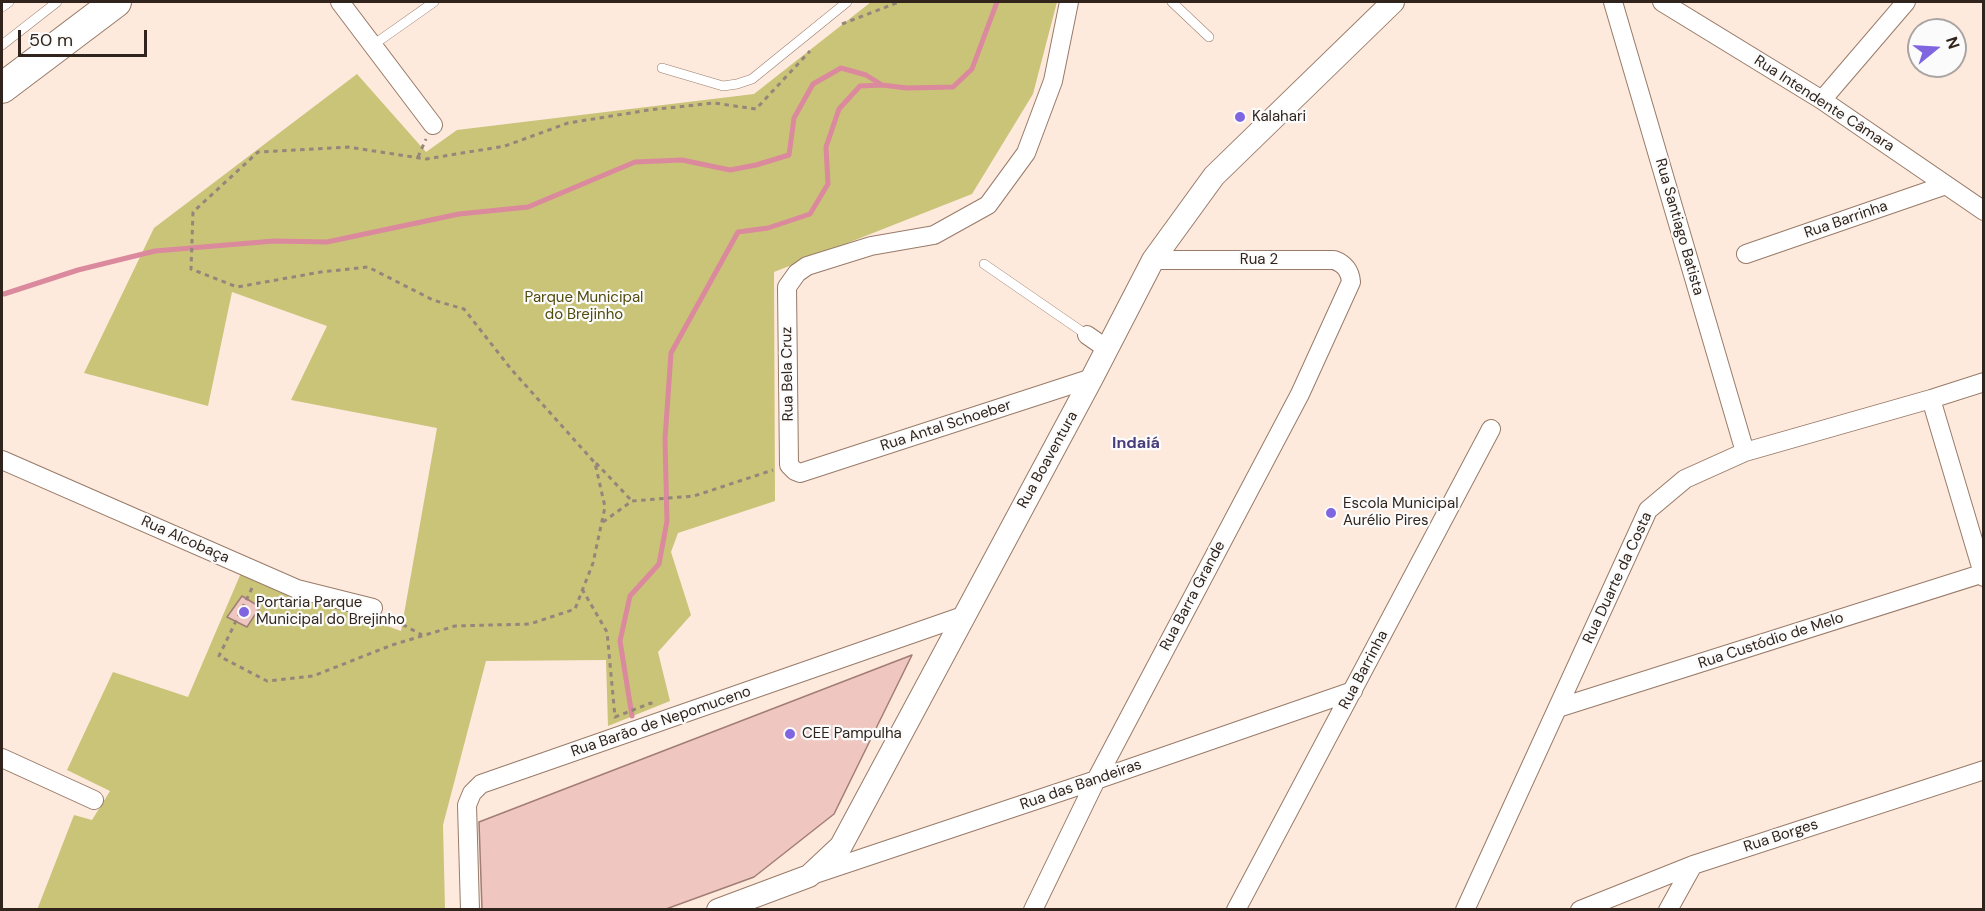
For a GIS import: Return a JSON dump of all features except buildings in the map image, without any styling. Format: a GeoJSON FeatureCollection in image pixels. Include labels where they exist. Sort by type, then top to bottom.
{"type":"FeatureCollection","features":[{"type":"Feature","properties":{"kind":"highway"},"geometry":{"type":"LineString","coordinates":[[2,88],[116,2]]}},
{"type":"Feature","properties":{"kind":"street"},"geometry":{"type":"LineString","coordinates":[[340,2],[434,125]]}},
{"type":"Feature","properties":{"kind":"street","name":"Rua Bela Cruz"},"geometry":{"type":"LineString","coordinates":[[795,469],[787,287],[797,273],[807,266],[871,246],[934,235],[988,205],[1026,153],[1053,81],[1069,2]]}},
{"type":"Feature","properties":{"kind":"street","name":"Rua Boaventura"},"geometry":{"type":"LineString","coordinates":[[718,909],[809,876],[841,846],[1153,260],[1214,176],[1393,2]]}},
{"type":"Feature","properties":{"kind":"street","name":"Rua Santiago Batista"},"geometry":{"type":"LineString","coordinates":[[1613,2],[1745,452]]}},
{"type":"Feature","properties":{"kind":"street","name":"Rua Intendente Câmara"},"geometry":{"type":"LineString","coordinates":[[1664,2],[1822,100],[1983,209]]}},
{"type":"Feature","properties":{"kind":"street"},"geometry":{"type":"LineString","coordinates":[[1822,100],[1906,2]]}},
{"type":"Feature","properties":{"kind":"street","name":"Rua Barrinha"},"geometry":{"type":"LineString","coordinates":[[1746,254],[1946,185]]}},
{"type":"Feature","properties":{"kind":"street","name":"Rua 2"},"geometry":{"type":"LineString","coordinates":[[1153,260],[1334,260],[1346,267],[1351,282]]}},
{"type":"Feature","properties":{"kind":"street","name":"Rua Barra Grande"},"geometry":{"type":"LineString","coordinates":[[1033,909],[1096,780],[1300,394],[1351,282]]}},
{"type":"Feature","properties":{"kind":"street"},"geometry":{"type":"LineString","coordinates":[[1087,335],[1107,349]]}},
{"type":"Feature","properties":{"kind":"street","name":"Rua Antal Schoeber"},"geometry":{"type":"LineString","coordinates":[[795,469],[1092,378]]}},
{"type":"Feature","properties":{"kind":"street","name":"Rua Duarte da Costa"},"geometry":{"type":"LineString","coordinates":[[1465,909],[1648,510],[1685,479],[1745,452],[1983,382]]}},
{"type":"Feature","properties":{"kind":"street"},"geometry":{"type":"LineString","coordinates":[[1931,399],[1983,575]]}},
{"type":"Feature","properties":{"kind":"street","name":"Rua Barrinha"},"geometry":{"type":"LineString","coordinates":[[1236,909],[1491,429]]}},
{"type":"Feature","properties":{"kind":"street","name":"Rua Alcobaça"},"geometry":{"type":"LineString","coordinates":[[2,460],[297,589],[373,608]]}},
{"type":"Feature","properties":{"kind":"street","name":"Rua Custódio de Melo"},"geometry":{"type":"LineString","coordinates":[[1558,708],[1983,575]]}},
{"type":"Feature","properties":{"kind":"street","name":"Rua Barão de Nepomuceno"},"geometry":{"type":"LineString","coordinates":[[470,909],[467,805],[472,793],[481,784],[963,616]]}},
{"type":"Feature","properties":{"kind":"street","name":"Rua das Bandeiras"},"geometry":{"type":"LineString","coordinates":[[809,876],[1353,691]]}},
{"type":"Feature","properties":{"kind":"street"},"geometry":{"type":"LineString","coordinates":[[2,758],[94,800]]}},
{"type":"Feature","properties":{"kind":"street","name":"Rua Borges"},"geometry":{"type":"LineString","coordinates":[[1580,909],[1693,865],[1983,770]]}},
{"type":"Feature","properties":{"kind":"street"},"geometry":{"type":"LineString","coordinates":[[1668,909],[1693,865]]}},
{"type":"Feature","properties":{"kind":"lane"},"geometry":{"type":"LineString","coordinates":[[2,7],[9,2]]}},
{"type":"Feature","properties":{"kind":"lane"},"geometry":{"type":"LineString","coordinates":[[2,45],[57,2]]}},
{"type":"Feature","properties":{"kind":"lane"},"geometry":{"type":"LineString","coordinates":[[373,45],[434,2]]}},
{"type":"Feature","properties":{"kind":"lane"},"geometry":{"type":"LineString","coordinates":[[662,68],[723,86],[752,79],[847,2]]}},
{"type":"Feature","properties":{"kind":"lane"},"geometry":{"type":"LineString","coordinates":[[1172,2],[1209,37]]}},
{"type":"Feature","properties":{"kind":"lane"},"geometry":{"type":"LineString","coordinates":[[984,264],[1087,335]]}},
{"type":"Feature","properties":{"kind":"path"},"geometry":{"type":"LineString","coordinates":[[834,27],[899,2]]}},
{"type":"Feature","properties":{"kind":"path"},"geometry":{"type":"LineString","coordinates":[[632,501],[511,369],[464,309],[433,300],[368,267],[321,272],[237,287],[191,269],[193,212],[258,152],[348,147],[426,159],[505,146],[568,123],[649,110],[714,104],[756,109],[811,50]]}},
{"type":"Feature","properties":{"kind":"path"},"geometry":{"type":"LineString","coordinates":[[260,572],[219,656],[267,681],[313,676],[392,645],[455,626],[530,624],[574,609],[593,563],[606,507],[595,463]]}},
{"type":"Feature","properties":{"kind":"path"},"geometry":{"type":"LineString","coordinates":[[602,523],[632,501],[694,496],[795,469]]}},
{"type":"Feature","properties":{"kind":"path"},"geometry":{"type":"LineString","coordinates":[[582,589],[607,632],[615,717],[642,707]]}},
{"type":"Feature","properties":{"kind":"path"},"geometry":{"type":"LineString","coordinates":[[373,608],[422,635]]}},
{"type":"Feature","properties":{"kind":"green space","name":"Parque Municipal do Brejinho"},"geometry":{"type":"Polygon","coordinates":[[[871,2],[1057,2],[1033,94],[972,194],[774,272],[775,501],[678,533],[671,552],[691,615],[658,652],[670,701],[608,726],[606,660],[486,661],[443,825],[445,909],[37,910],[74,815],[92,820],[110,791],[67,770],[113,672],[188,697],[241,573],[401,631],[437,428],[291,400],[327,326],[232,292],[208,406],[84,373],[154,228],[357,74],[426,152],[457,130],[754,94],[871,2]]]}},
{"type":"Feature","properties":{"kind":"waterway"},"geometry":{"type":"LineString","coordinates":[[632,716],[620,641],[630,596],[659,564],[667,521],[665,439],[671,353],[738,232],[768,228],[810,214],[828,184],[826,147],[839,109],[860,86],[953,87],[972,69],[997,2]]}},
{"type":"Feature","properties":{"kind":"waterway"},"geometry":{"type":"LineString","coordinates":[[4,294],[78,270],[155,251],[274,241],[327,242],[459,214],[528,207],[635,162],[682,160],[730,170],[756,165],[789,155],[794,118],[813,84],[841,68],[866,75],[882,85]]}},
{"type":"Feature","properties":{"kind":"place","name":"Kalahari"},"geometry":{"type":"Point","coordinates":[1240,117]}},
{"type":"Feature","properties":{"kind":"place","name":"Escola Municipal Aurélio Pires"},"geometry":{"type":"Point","coordinates":[1331,513]}},
{"type":"Feature","properties":{"kind":"place","name":"Portaria Parque Municipal do Brejinho"},"geometry":{"type":"Point","coordinates":[244,612]}},
{"type":"Feature","properties":{"kind":"place","name":"CEE Pampulha"},"geometry":{"type":"Point","coordinates":[790,734]}},
{"type":"Feature","properties":{"kind":"district","name":"Indaiá"},"geometry":{"type":"Point","coordinates":[1136,444]}}]}
